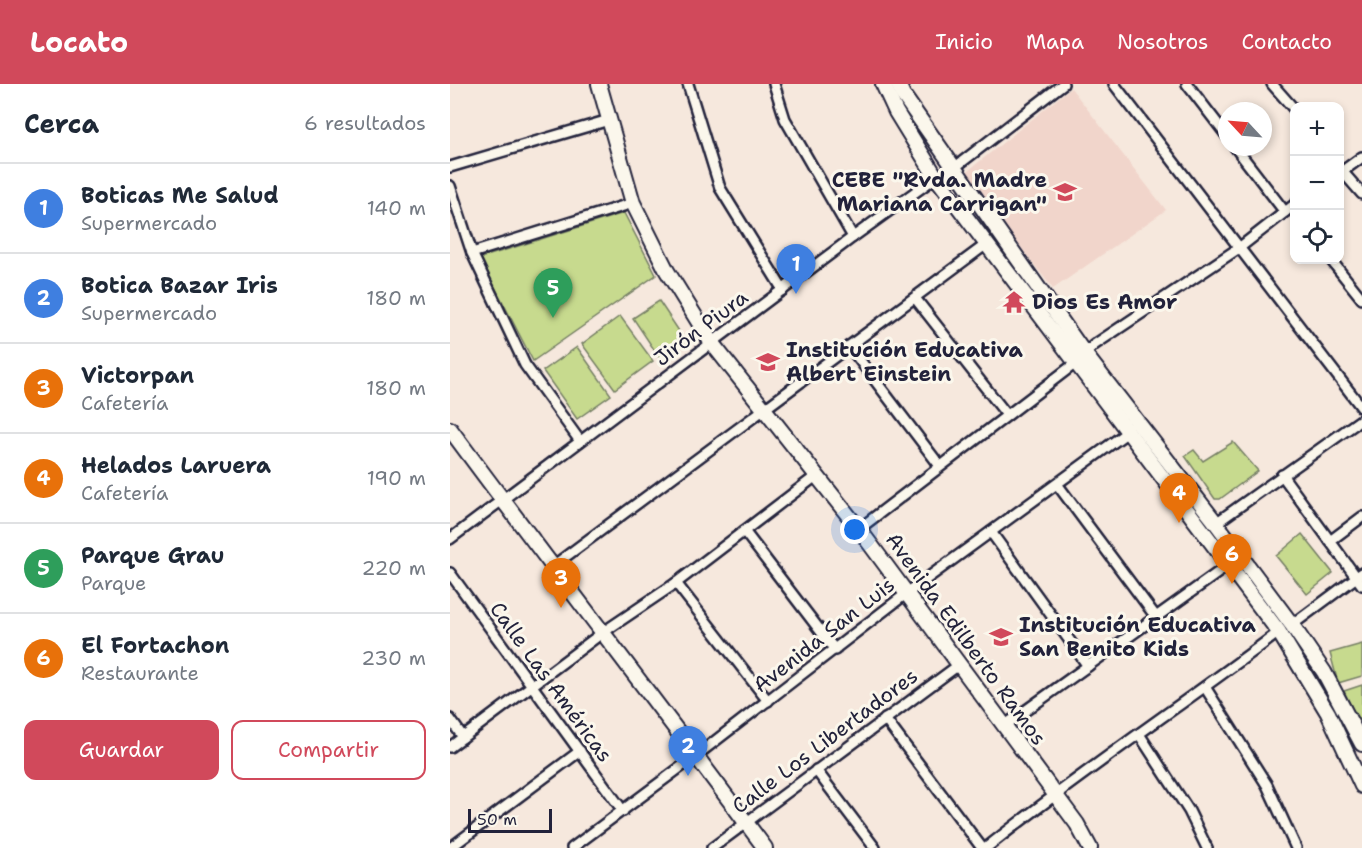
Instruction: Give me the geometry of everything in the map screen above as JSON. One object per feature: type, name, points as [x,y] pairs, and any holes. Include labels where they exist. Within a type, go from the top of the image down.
[{"type":"main road","name":"Avenida Edilberto Ramos","points":[[599,84],[633,203],[667,271],[711,342],[907,593],[1077,824],[1090,848]]},
{"type":"main road","points":[[882,84],[896,112],[936,177],[1216,523],[1292,625],[1324,672],[1362,744]]},
{"type":"main road","points":[[898,84],[1129,431],[1279,632],[1358,766],[1362,786]]},
{"type":"main road","points":[[450,429],[765,848]]},
{"type":"street","points":[[688,84],[720,188],[783,290]]},
{"type":"street","points":[[774,84],[784,119],[853,237]]},
{"type":"street","name":"Jirón Piura","points":[[450,539],[711,342],[936,177],[954,168],[1063,84]]},
{"type":"street","points":[[1114,84],[1362,408]]},
{"type":"street","points":[[1272,84],[1290,104]]},
{"type":"street","points":[[1189,85],[1218,124]]},
{"type":"street","points":[[450,166],[609,120]]},
{"type":"street","points":[[1243,156],[1290,208]]},
{"type":"street","points":[[1344,169],[1362,156]]},
{"type":"street","points":[[1344,171],[1362,194]]},
{"type":"street","points":[[450,186],[472,253],[525,365],[580,441]]},
{"type":"street","points":[[472,253],[633,203]]},
{"type":"street","points":[[859,529],[1094,345],[1239,248],[1290,210]]},
{"type":"street","points":[[553,566],[988,243]]},
{"type":"street","points":[[1334,264],[1362,300]]},
{"type":"street","points":[[915,298],[1007,415]]},
{"type":"street","points":[[849,346],[940,466]]},
{"type":"street","points":[[1216,523],[1362,419]]},
{"type":"street","name":"Avenida San Luis","points":[[572,848],[907,593],[1129,431]]},
{"type":"street","points":[[1282,475],[1360,579],[1292,625]]},
{"type":"street","points":[[450,747],[602,633],[676,583],[816,476]]},
{"type":"street","points":[[1057,484],[1156,617]]},
{"type":"street","points":[[1330,541],[1362,517]]},
{"type":"street","points":[[744,531],[835,650]]},
{"type":"street","points":[[991,532],[1088,666]]},
{"type":"street","points":[[1004,726],[1230,564]]},
{"type":"street","name":"Calle Las Américas","points":[[450,573],[623,811]]},
{"type":"street","points":[[676,583],[768,701]]},
{"type":"street","points":[[885,719],[984,848],[1053,794],[1279,632]]},
{"type":"street","name":"Calle Los Libertadores","points":[[712,848],[960,664]]},
{"type":"street","points":[[1205,687],[1267,785],[1296,848]]},
{"type":"street","points":[[450,719],[463,737]]},
{"type":"street","points":[[1139,734],[1189,811],[1207,848]]},
{"type":"street","points":[[450,848],[580,751]]},
{"type":"street","points":[[816,770],[875,848]]},
{"type":"shaded area","name":"CEBE \"Rvda. Madre Mariana Carrigan\"","points":[[1071,88],[1166,210],[1053,289],[964,174]]},
{"type":"green space","points":[[624,213],[656,275],[533,361],[480,258]]},
{"type":"green space","points":[[659,301],[687,343],[661,360],[633,318]]},
{"type":"green space","points":[[620,316],[653,361],[615,389],[582,344]]},
{"type":"green space","points":[[577,347],[611,395],[577,419],[543,371]]},
{"type":"green space","points":[[1233,442],[1258,471],[1220,499],[1215,499],[1185,456],[1194,450],[1203,461]]},
{"type":"green space","points":[[1302,534],[1333,573],[1307,594],[1276,556]]},
{"type":"green space","points":[[1362,644],[1362,676],[1338,683],[1330,653]]},
{"type":"green space","points":[[1362,685],[1362,729],[1344,691]]},
{"type":"place","name":"CEBE \"Rvda. Madre Mariana Carrigan\"","points":[[1065,192]]},
{"type":"place","name":"Boticas Me Salud","points":[[796,294]]},
{"type":"place","name":"Dios Es Amor","points":[[1014,302]]},
{"type":"place","name":"Parque Grau","points":[[553,318]]},
{"type":"place","name":"Institución Educativa Albert Einstein","points":[[768,362]]},
{"type":"place","name":"Helados Laruera","points":[[1179,523]]},
{"type":"place","name":"El Fortachon","points":[[1232,584]]},
{"type":"place","name":"Victorpan","points":[[561,608]]},
{"type":"place","name":"Institución Educativa San Benito Kids","points":[[1001,637]]},
{"type":"place","name":"Botica Bazar Iris","points":[[688,776]]}]
